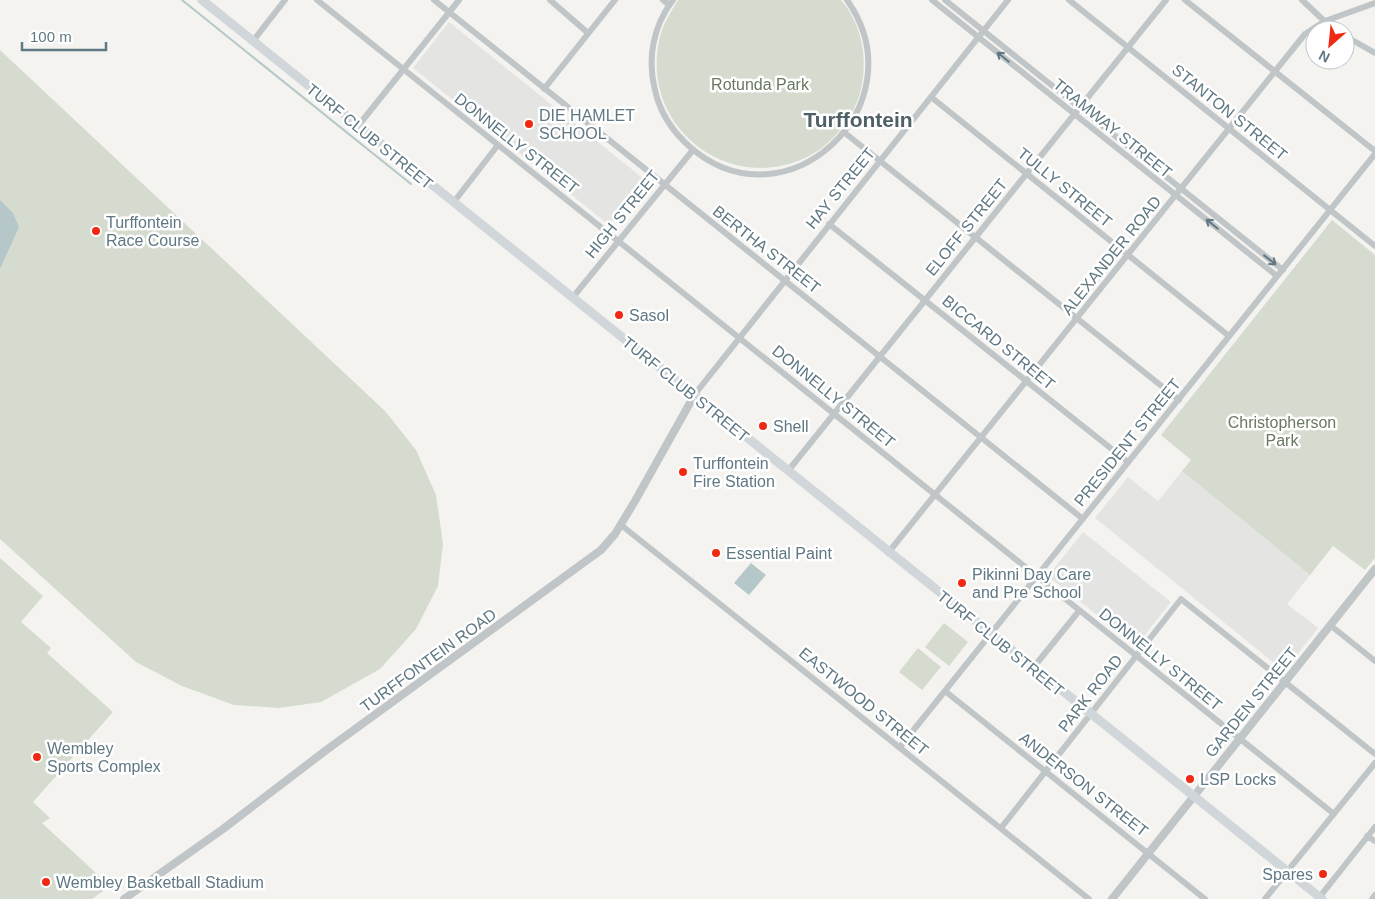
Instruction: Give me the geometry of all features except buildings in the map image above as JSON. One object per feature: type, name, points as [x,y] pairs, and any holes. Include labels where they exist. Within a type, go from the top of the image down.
[{"type":"main road","name":"TURF CLUB STREET","points":[[202,0],[453,203],[694,394],[990,635],[1194,795],[1320,898]]},
{"type":"street","points":[[253,41],[285,0]]},
{"type":"street","name":"DONNELLY STREET","points":[[317,0],[1334,814]]},
{"type":"street","name":"BERTHA STREET","points":[[434,0],[1083,519]]},
{"type":"street","points":[[358,126],[459,0]]},
{"type":"street","points":[[550,0],[588,33]]},
{"type":"street","points":[[544,89],[615,0]]},
{"type":"street","points":[[663,0],[671,2],[654,42],[653,82],[667,120],[694,150],[708,160],[733,170],[769,173],[795,168],[811,161],[833,146],[845,133],[863,101],[869,65],[863,29],[847,0]]},
{"type":"street","name":"TRAMWAY STREET","points":[[932,0],[1277,276]]},
{"type":"street","name":"TRAMWAY STREET","points":[[945,0],[1283,270]]},
{"type":"street","name":"HAY STREET","points":[[694,394],[1008,0]]},
{"type":"street","name":"STANTON STREET","points":[[1069,0],[1375,246]]},
{"type":"street","name":"ELOFF STREET","points":[[788,471],[1166,0]]},
{"type":"street","points":[[1185,0],[1375,152]]},
{"type":"street","points":[[1302,0],[1324,20]]},
{"type":"street","name":"ALEXANDER ROAD","points":[[1328,20],[1375,3]]},
{"type":"street","name":"ALEXANDER ROAD","points":[[888,553],[1305,34]]},
{"type":"street","points":[[1355,42],[1375,53]]},
{"type":"street","points":[[1026,75],[1030,68]]},
{"type":"street","name":"TULLY STREET","points":[[931,97],[1230,336]]},
{"type":"street","points":[[845,133],[1179,400]]},
{"type":"street","points":[[453,203],[498,145]]},
{"type":"street","name":"HIGH STREET","points":[[573,297],[663,184],[694,150]]},
{"type":"street","name":"PRESIDENT STREET","points":[[900,747],[1331,210],[1375,152]]},
{"type":"street","name":"BICCARD STREET","points":[[829,224],[1128,462]]},
{"type":"street","points":[[1227,236],[1232,230]]},
{"type":"street","name":"TURFFONTEIN ROAD","points":[[124,899],[223,829],[325,751],[606,546],[621,525],[694,394]]},
{"type":"street","name":"EASTWOOD STREET","points":[[621,525],[1089,899]]},
{"type":"street","name":"GARDEN STREET","points":[[1112,899],[1375,569]]},
{"type":"street","name":"PARK ROAD","points":[[1001,828],[1181,598],[1285,682]]},
{"type":"street","points":[[1033,668],[1079,611]]},
{"type":"street","points":[[1330,625],[1375,660]]},
{"type":"street","points":[[1285,682],[1375,754]]},
{"type":"street","name":"ANDERSON STREET","points":[[945,691],[1205,899]]},
{"type":"street","points":[[1265,899],[1375,763]]},
{"type":"street","points":[[1320,898],[1375,826]]},
{"type":"street","points":[[1368,836],[1375,842]]},
{"type":"street","points":[[1372,899],[1375,895]]},
{"type":"shaded area","name":"DIE HAMLET SCHOOL","points":[[449,22],[645,180],[609,225],[413,68]]},
{"type":"shaded area","points":[[0,200],[13,213],[19,227],[0,269]]},
{"type":"shaded area","points":[[1182,471],[1310,575],[1287,604],[1318,628],[1284,671],[1095,518],[1128,477],[1158,501]]},
{"type":"shaded area","points":[[1083,532],[1171,602],[1136,646],[1048,576]]},
{"type":"shaded area","points":[[751,563],[766,575],[749,595],[734,583]]},
{"type":"green space","name":"Rotunda Park","points":[[678,0],[841,0],[854,20],[862,42],[864,65],[861,89],[855,107],[846,123],[834,138],[819,150],[789,164],[758,168],[729,163],[702,150],[680,130],[665,104],[657,74],[660,35]]},
{"type":"green space","name":"Turffontein Race Course","points":[[0,50],[385,411],[416,450],[436,495],[443,544],[438,586],[416,629],[380,669],[321,702],[279,708],[234,705],[182,686],[136,662],[0,539]]},
{"type":"green space","name":"Christopherson Park","points":[[1332,220],[1375,255],[1375,558],[1365,570],[1333,546],[1310,575],[1182,471],[1191,460],[1161,435]]},
{"type":"green space","name":"Wembley Sports Complex","points":[[0,558],[43,596],[21,622],[51,648],[47,653],[113,712],[33,802],[50,818],[42,823],[110,886],[92,899],[0,899]]},
{"type":"green space","points":[[944,623],[968,642],[949,666],[925,647]]},
{"type":"green space","points":[[918,648],[941,667],[922,690],[899,672]]},
{"type":"waterway","points":[[182,0],[411,184]]},
{"type":"place","name":"DIE HAMLET SCHOOL","points":[[529,124]]},
{"type":"place","name":"Turffontein Race Course","points":[[96,231]]},
{"type":"place","name":"Sasol","points":[[619,315]]},
{"type":"place","name":"Shell","points":[[763,426]]},
{"type":"place","name":"Turffontein Fire Station","points":[[683,472]]},
{"type":"place","name":"Essential Paint","points":[[716,553]]},
{"type":"place","name":"Pikinni Day Care and Pre School","points":[[962,583]]},
{"type":"place","name":"Wembley Sports Complex","points":[[37,757]]},
{"type":"place","name":"LSP Locks","points":[[1190,779]]},
{"type":"place","name":"Spares","points":[[1323,874]]},
{"type":"place","name":"Wembley Basketball Stadium","points":[[46,882]]},
{"type":"district","name":"Turffontein","points":[[858,120]]}]
